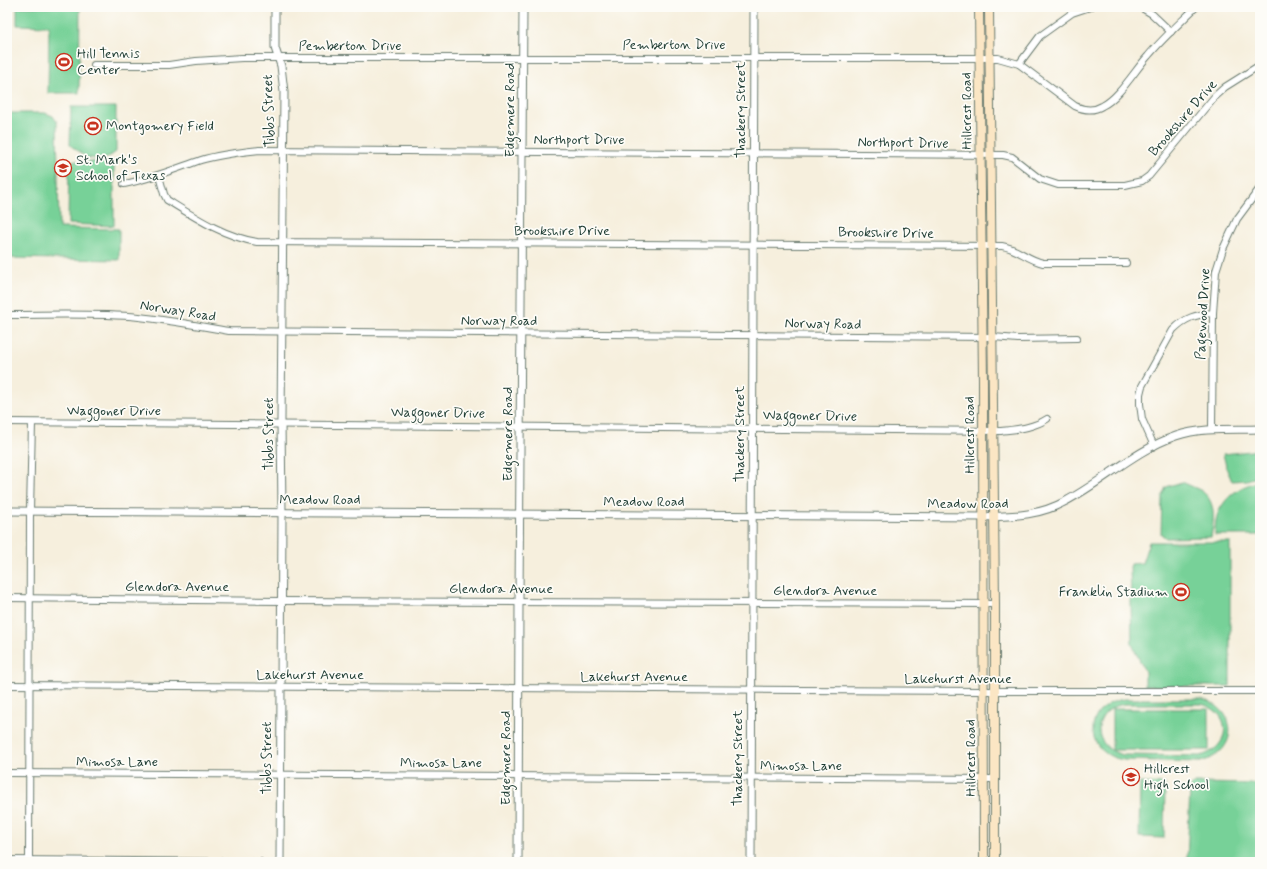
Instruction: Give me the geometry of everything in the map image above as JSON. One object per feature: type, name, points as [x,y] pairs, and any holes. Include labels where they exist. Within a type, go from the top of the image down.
[{"type":"main road","name":"Hillcrest Road","points":[[979,7],[982,337],[994,517],[995,862]]},
{"type":"main road","name":"Hillcrest Road","points":[[984,862],[984,517],[993,337],[989,7]]},
{"type":"street","name":"Tibbs Street","points":[[275,7],[275,48],[284,92],[281,424],[282,601],[280,862]]},
{"type":"street","name":"Edgemere Road","points":[[518,862],[523,7]]},
{"type":"street","name":"Thackery Street","points":[[750,862],[754,335],[754,7]]},
{"type":"street","points":[[1019,64],[1040,36],[1072,13],[1090,7]]},
{"type":"street","points":[[1140,7],[1152,14],[1171,32]]},
{"type":"street","name":"Pemberton Drive","points":[[94,65],[146,66],[219,59],[278,58],[990,58],[1007,60],[1019,64],[1075,106],[1083,109],[1097,108],[1106,104],[1117,94],[1148,55],[1196,7]]},
{"type":"street","name":"Brookshire Drive","points":[[991,156],[1007,156],[1012,158],[1040,179],[1058,185],[1119,186],[1136,183],[1149,176],[1215,96],[1239,77],[1260,66]]},
{"type":"street","name":"Northport Drive","points":[[124,184],[143,181],[203,160],[236,152],[259,150],[991,156]]},
{"type":"street","name":"Brookshire Drive","points":[[159,176],[167,200],[210,226],[243,240],[257,242],[1002,246],[1043,263],[1126,263]]},
{"type":"street","name":"Pagewood Drive","points":[[1212,429],[1213,313],[1216,271],[1223,249],[1237,219],[1260,188]]},
{"type":"street","points":[[1154,446],[1142,418],[1140,404],[1142,386],[1173,330],[1191,317],[1213,313]]},
{"type":"street","name":"Norway Road","points":[[7,315],[106,315],[137,317],[168,320],[229,332],[993,337],[1018,339],[1077,338]]},
{"type":"street","name":"Waggoner Drive","points":[[7,422],[988,431],[1020,429],[1035,425],[1047,419]]},
{"type":"street","points":[[29,861],[30,511],[32,423]]},
{"type":"street","name":"Meadow Road","points":[[7,511],[1019,516],[1034,513],[1066,501],[1154,446],[1183,434],[1212,429],[1260,429]]},
{"type":"street","name":"Glendora Avenue","points":[[7,598],[282,601],[995,604]]},
{"type":"street","name":"Lakehurst Avenue","points":[[7,685],[752,690],[1260,691]]},
{"type":"street","name":"Mimosa Lane","points":[[7,773],[995,779]]},
{"type":"street","points":[[7,860],[260,862]]},
{"type":"green space","name":"Hill Tennis Center","points":[[17,7],[80,7],[79,93],[48,93],[49,26],[17,25]]},
{"type":"green space","name":"Montgomery Field","points":[[71,107],[116,107],[116,152],[105,159],[87,158],[70,145]]},
{"type":"green space","points":[[7,113],[45,113],[53,116],[57,122],[59,228],[119,229],[119,260],[7,258]]},
{"type":"green space","points":[[69,161],[114,162],[114,226],[68,224]]},
{"type":"green space","points":[[1260,450],[1260,476],[1247,480],[1232,481],[1227,470],[1223,454]]},
{"type":"green space","points":[[1182,482],[1200,490],[1209,499],[1213,511],[1211,537],[1166,538],[1161,534],[1162,496],[1166,487]]},
{"type":"green space","points":[[1260,482],[1260,535],[1215,535],[1215,523],[1217,516],[1228,498],[1246,486]]},
{"type":"green space","name":"Franklin Stadium","points":[[1149,542],[1230,542],[1230,686],[1145,686],[1145,672],[1132,644],[1130,564],[1142,563]]},
{"type":"green space","points":[[1125,699],[1201,699],[1214,704],[1223,712],[1228,721],[1230,731],[1228,741],[1222,750],[1213,757],[1200,762],[1124,760],[1110,756],[1101,749],[1095,739],[1093,729],[1095,719],[1101,710],[1111,703]],"holes":[[[1125,704],[1201,704],[1211,708],[1219,714],[1223,722],[1224,730],[1223,738],[1218,746],[1211,752],[1200,756],[1124,755],[1113,751],[1105,745],[1100,737],[1099,729],[1101,720],[1106,713],[1114,707]]]},
{"type":"green space","points":[[1112,709],[1209,709],[1209,750],[1112,750]]},
{"type":"green space","points":[[1140,783],[1165,784],[1164,838],[1139,837]]},
{"type":"green space","points":[[1195,783],[1260,784],[1260,860],[1258,862],[1187,862],[1190,788]]},
{"type":"place","name":"Hill Tennis Center","points":[[64,62]]},
{"type":"place","name":"Montgomery Field","points":[[93,126]]},
{"type":"place","name":"St. Mark's School of Texas","points":[[63,168]]},
{"type":"place","name":"Franklin Stadium","points":[[1181,592]]},
{"type":"place","name":"Hillcrest High School","points":[[1131,777]]}]
